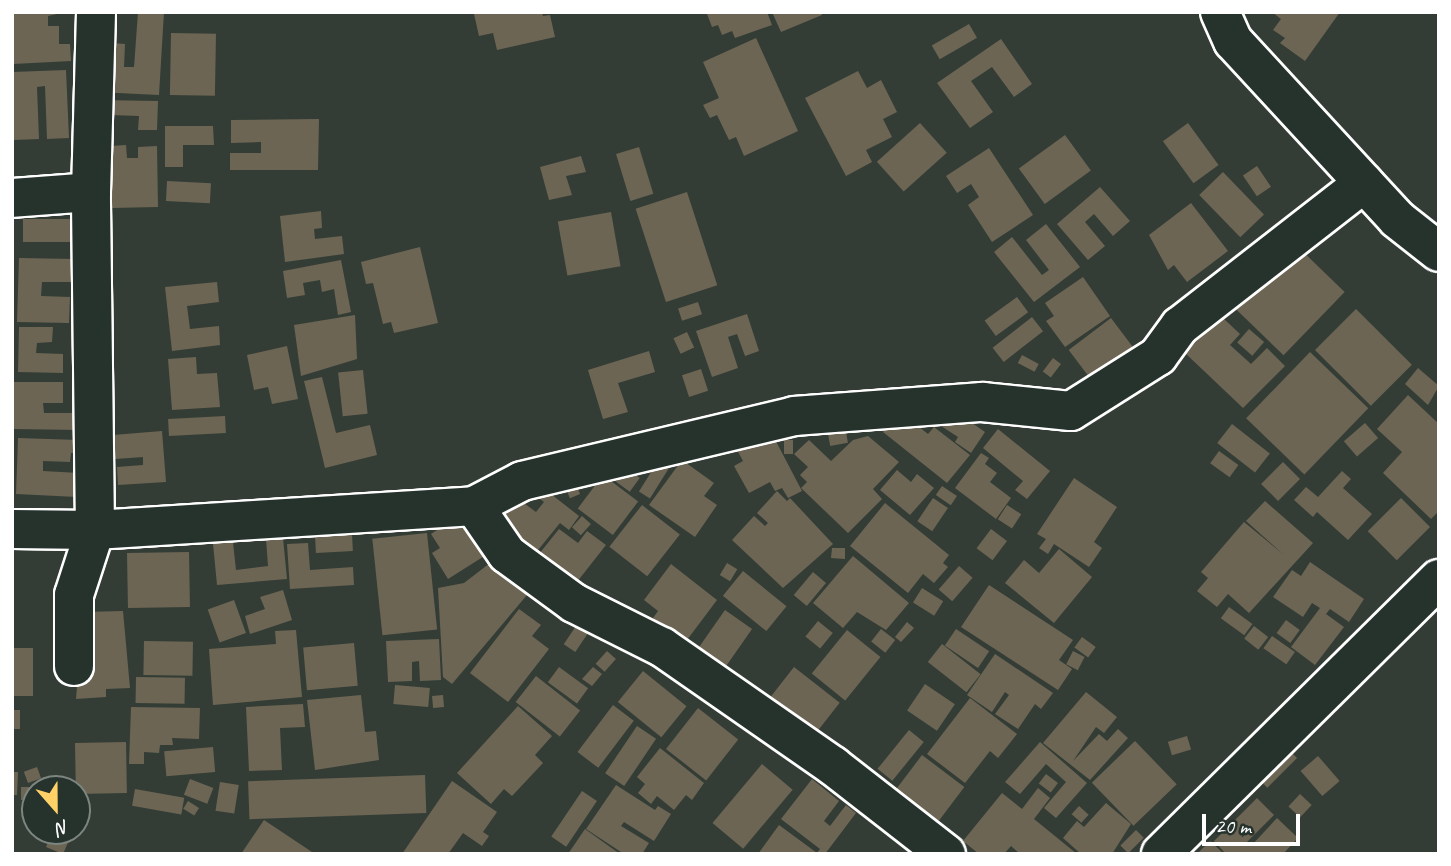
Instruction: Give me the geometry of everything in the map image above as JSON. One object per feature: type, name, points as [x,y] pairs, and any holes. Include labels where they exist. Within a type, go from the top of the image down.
[{"type":"street","points":[[74,666],[74,595],[95,530],[91,192],[96,12]]},
{"type":"street","points":[[1220,12],[1233,41],[1397,219],[1439,252]]},
{"type":"street","points":[[12,529],[95,530],[474,506],[522,481],[794,416],[982,402],[1071,411],[1158,356],[1180,326],[1364,183]]},
{"type":"street","points":[[12,198],[91,192]]},
{"type":"street","points":[[474,506],[507,554],[574,603],[662,647],[833,766],[946,854]]},
{"type":"street","points":[[1161,854],[1439,579]]},
{"type":"building","points":[[12,12],[66,12],[48,16],[48,26],[59,26],[59,44],[70,44],[71,61],[13,64]]},
{"type":"building","points":[[138,12],[164,12],[159,95],[97,92],[100,42],[125,44],[124,67],[134,67]]},
{"type":"building","points":[[542,12],[543,16],[550,15],[555,37],[497,50],[493,33],[479,36],[474,14]]},
{"type":"building","points":[[767,12],[772,25],[735,38],[732,31],[722,35],[718,25],[712,27],[707,14]]},
{"type":"building","points":[[772,12],[821,12],[822,15],[781,32]]},
{"type":"building","points":[[1272,12],[1340,12],[1305,61],[1280,43],[1285,38],[1273,30],[1281,19]]},
{"type":"building","points":[[969,24],[977,38],[940,59],[932,46]]},
{"type":"building","points":[[171,33],[216,34],[215,96],[170,95]]},
{"type":"building","points":[[756,38],[798,131],[744,156],[736,137],[729,140],[717,115],[710,118],[703,105],[719,98],[703,62]]},
{"type":"building","points":[[1001,39],[1032,84],[1014,97],[992,67],[971,81],[993,112],[970,128],[937,83]]},
{"type":"building","points":[[66,70],[69,138],[47,139],[45,86],[37,87],[39,139],[13,140],[12,72]]},
{"type":"building","points":[[858,71],[867,88],[881,80],[897,112],[883,119],[892,137],[866,150],[872,162],[846,176],[805,98]]},
{"type":"building","points":[[97,100],[158,101],[157,130],[138,130],[139,116],[110,115]]},
{"type":"building","points":[[319,119],[318,170],[230,170],[230,153],[261,153],[261,142],[231,143],[231,120]]},
{"type":"building","points":[[920,123],[947,153],[904,192],[877,162]]},
{"type":"building","points":[[1188,123],[1219,165],[1193,183],[1163,141]]},
{"type":"building","points":[[165,126],[213,126],[214,145],[183,145],[183,167],[165,167]]},
{"type":"building","points":[[1065,135],[1091,171],[1045,204],[1019,169]]},
{"type":"building","points":[[126,145],[127,158],[138,158],[138,147],[157,146],[158,207],[112,208],[111,146]]},
{"type":"building","points":[[639,147],[653,194],[630,201],[616,154]]},
{"type":"building","points":[[989,148],[1033,215],[992,242],[968,205],[979,197],[971,184],[957,193],[946,176]]},
{"type":"building","points":[[581,156],[586,172],[566,176],[572,195],[549,200],[540,167]]},
{"type":"building","points":[[1257,166],[1271,187],[1257,196],[1243,176]]},
{"type":"building","points":[[1223,172],[1264,214],[1240,237],[1199,195]]},
{"type":"building","points":[[167,181],[211,183],[210,203],[166,201]]},
{"type":"building","points":[[1100,187],[1130,221],[1113,236],[1094,214],[1085,222],[1105,246],[1088,260],[1057,224]]},
{"type":"building","points":[[687,192],[717,285],[666,302],[636,209]]},
{"type":"building","points":[[1191,203],[1228,251],[1187,282],[1174,265],[1168,270],[1149,235]]},
{"type":"building","points":[[321,211],[322,228],[314,229],[315,239],[342,236],[344,254],[285,262],[280,216]]},
{"type":"building","points":[[611,212],[621,266],[567,276],[558,221]]},
{"type":"building","points":[[23,219],[71,219],[71,242],[23,242]]},
{"type":"building","points":[[1046,224],[1080,267],[1034,302],[994,252],[1012,237],[1042,275],[1049,270],[1026,240]]},
{"type":"building","points":[[1295,244],[1345,292],[1284,355],[1234,307]]},
{"type":"building","points":[[420,247],[438,323],[394,333],[391,322],[383,324],[373,283],[366,284],[361,262]]},
{"type":"building","points":[[19,258],[74,259],[73,282],[42,282],[41,296],[70,297],[69,323],[17,322]]},
{"type":"building","points":[[341,260],[351,312],[338,315],[334,289],[322,292],[320,280],[303,283],[305,295],[287,298],[283,271]]},
{"type":"building","points":[[1083,277],[1110,316],[1065,347],[1046,321],[1054,316],[1045,303]]},
{"type":"building","points":[[217,282],[219,302],[187,306],[190,329],[219,326],[220,345],[172,351],[165,287]]},
{"type":"building","points":[[1017,297],[1028,312],[996,336],[985,321]]},
{"type":"building","points":[[698,302],[702,314],[682,321],[678,308]]},
{"type":"building","points":[[1356,309],[1412,365],[1371,406],[1315,350]]},
{"type":"building","points":[[747,314],[759,351],[745,356],[737,334],[728,337],[738,368],[712,377],[696,331]]},
{"type":"building","points":[[355,315],[357,359],[301,376],[294,325]]},
{"type":"building","points":[[1032,317],[1043,331],[1004,362],[993,348]]},
{"type":"building","points":[[1111,318],[1135,350],[1093,382],[1069,350]]},
{"type":"building","points":[[1223,318],[1240,334],[1230,345],[1251,364],[1267,348],[1285,366],[1243,408],[1184,352]]},
{"type":"building","points":[[19,327],[53,327],[52,342],[37,343],[36,353],[63,354],[63,373],[18,372]]},
{"type":"building","points":[[1249,329],[1264,342],[1252,356],[1237,343]]},
{"type":"building","points":[[687,332],[694,347],[681,354],[673,338]]},
{"type":"building","points":[[287,346],[298,399],[272,404],[268,387],[254,390],[247,355]]},
{"type":"building","points":[[649,351],[655,372],[618,383],[628,412],[603,419],[588,370]]},
{"type":"building","points":[[1310,352],[1368,408],[1304,474],[1246,418]]},
{"type":"building","points":[[1022,355],[1039,364],[1035,372],[1018,363]]},
{"type":"building","points":[[196,357],[197,374],[217,373],[220,407],[172,410],[168,359]]},
{"type":"building","points":[[1053,358],[1061,364],[1051,378],[1043,372]]},
{"type":"building","points":[[1418,368],[1439,386],[1428,405],[1405,384]]},
{"type":"building","points":[[701,369],[708,391],[689,397],[682,375]]},
{"type":"building","points":[[363,370],[368,414],[343,416],[338,373]]},
{"type":"building","points":[[322,377],[336,433],[370,425],[377,455],[325,468],[304,381]]},
{"type":"building","points":[[14,382],[63,382],[63,403],[43,403],[44,413],[78,413],[78,430],[14,429]]},
{"type":"building","points":[[1408,395],[1439,424],[1439,511],[1431,519],[1383,473],[1402,452],[1377,429]]},
{"type":"building","points":[[949,407],[985,432],[971,453],[955,442],[958,437],[938,424]]},
{"type":"building","points":[[899,411],[928,434],[934,427],[970,455],[947,483],[883,432]]},
{"type":"building","points":[[225,416],[226,433],[169,436],[168,419]]},
{"type":"building","points":[[1365,423],[1378,438],[1357,456],[1344,441]]},
{"type":"building","points":[[1232,424],[1270,454],[1255,472],[1217,443]]},
{"type":"building","points":[[769,428],[802,491],[788,498],[782,488],[775,491],[770,482],[749,493],[734,466],[743,461],[735,446]]},
{"type":"building","points":[[998,429],[1050,471],[1027,499],[1015,490],[1023,481],[983,448]]},
{"type":"building","points":[[162,431],[166,482],[118,485],[117,467],[143,465],[143,457],[115,459],[113,435]]},
{"type":"building","points":[[846,432],[848,443],[830,446],[828,435]]},
{"type":"building","points":[[868,436],[899,462],[873,489],[882,499],[848,533],[801,488],[807,482],[800,475],[808,467],[794,454],[809,440],[831,461],[853,440]]},
{"type":"building","points":[[18,438],[78,440],[77,453],[71,453],[70,462],[43,461],[43,471],[79,473],[77,497],[16,494]]},
{"type":"building","points":[[784,440],[793,440],[793,454],[784,454]]},
{"type":"building","points":[[1219,451],[1238,465],[1230,477],[1210,463]]},
{"type":"building","points":[[981,453],[989,458],[985,464],[997,473],[990,482],[1011,498],[996,519],[955,488]]},
{"type":"building","points":[[682,460],[714,483],[704,496],[717,505],[695,537],[649,505]]},
{"type":"building","points":[[658,461],[669,468],[650,498],[639,492]]},
{"type":"building","points":[[1283,462],[1300,479],[1278,501],[1261,484]]},
{"type":"building","points":[[626,468],[640,478],[630,492],[616,482]]},
{"type":"building","points":[[897,470],[911,482],[917,474],[934,488],[910,515],[880,490]]},
{"type":"building","points":[[1342,471],[1351,479],[1343,488],[1372,514],[1348,540],[1317,512],[1313,517],[1294,500],[1306,487],[1318,497]]},
{"type":"building","points":[[603,475],[638,501],[613,535],[578,509]]},
{"type":"building","points":[[1074,478],[1117,507],[1094,542],[1102,548],[1089,567],[1054,544],[1048,554],[1039,548],[1046,539],[1037,534]]},
{"type":"building","points":[[575,482],[580,494],[570,498],[565,486]]},
{"type":"building","points":[[942,486],[957,496],[951,505],[936,495]]},
{"type":"building","points":[[542,487],[579,516],[569,530],[560,523],[534,555],[495,525],[517,498],[536,512],[544,502],[536,496]]},
{"type":"building","points":[[777,491],[787,501],[790,498],[833,544],[783,588],[732,540],[754,516],[765,526],[768,523],[757,513]]},
{"type":"building","points":[[933,498],[948,508],[932,531],[917,521]]},
{"type":"building","points":[[1401,498],[1430,527],[1397,560],[1368,531]]},
{"type":"building","points":[[1265,501],[1313,543],[1249,613],[1228,594],[1217,607],[1197,591],[1208,578],[1201,572],[1244,522],[1284,555],[1246,521]]},
{"type":"building","points":[[885,503],[949,555],[943,563],[948,567],[934,583],[923,574],[908,593],[850,546]]},
{"type":"building","points":[[642,505],[680,535],[647,576],[609,547]]},
{"type":"building","points":[[1007,505],[1021,514],[1012,529],[998,519]]},
{"type":"building","points":[[460,515],[486,555],[448,579],[432,553],[440,548],[431,534]]},
{"type":"building","points":[[582,516],[591,524],[581,535],[572,527]]},
{"type":"building","points":[[559,529],[578,543],[587,531],[606,545],[573,587],[535,559]]},
{"type":"building","points":[[991,529],[1007,541],[993,560],[977,548]]},
{"type":"building","points":[[427,533],[437,629],[382,635],[372,539]]},
{"type":"building","points":[[352,534],[353,551],[316,553],[315,536]]},
{"type":"building","points":[[283,538],[287,579],[217,585],[213,544],[233,542],[236,570],[268,566],[266,539]]},
{"type":"building","points":[[308,543],[310,570],[353,567],[354,585],[290,589],[287,544]]},
{"type":"building","points":[[832,548],[845,548],[845,559],[831,558]]},
{"type":"building","points":[[1059,549],[1092,577],[1054,623],[1005,583],[1024,560],[1039,573]]},
{"type":"building","points":[[189,552],[190,607],[128,608],[127,553]]},
{"type":"building","points":[[853,556],[909,603],[886,630],[857,612],[843,628],[813,603]]},
{"type":"building","points":[[1310,562],[1364,599],[1349,622],[1330,609],[1326,614],[1344,627],[1315,665],[1291,647],[1320,608],[1312,603],[1303,617],[1273,597],[1292,570],[1301,576]]},
{"type":"building","points":[[490,563],[527,595],[452,684],[443,677],[438,588],[464,583]]},
{"type":"building","points":[[727,563],[737,569],[730,581],[720,575]]},
{"type":"building","points":[[671,564],[717,600],[684,644],[653,618],[658,611],[644,600]]},
{"type":"building","points":[[959,566],[973,578],[952,601],[939,589]]},
{"type":"building","points":[[743,571],[787,606],[766,631],[723,596]]},
{"type":"building","points":[[813,572],[826,583],[807,606],[794,595]]},
{"type":"building","points":[[989,585],[1073,640],[1059,660],[1072,669],[1058,690],[961,627]]},
{"type":"building","points":[[922,588],[943,601],[934,616],[913,602]]},
{"type":"building","points":[[283,590],[292,620],[250,634],[245,616],[265,609],[260,597]]},
{"type":"building","points":[[234,600],[246,633],[220,642],[208,610]]},
{"type":"building","points":[[1229,607],[1252,624],[1244,635],[1221,618]]},
{"type":"building","points":[[519,609],[541,625],[532,636],[549,649],[508,702],[470,673]]},
{"type":"building","points":[[725,610],[752,629],[723,670],[696,651]]},
{"type":"building","points":[[123,611],[130,688],[106,689],[106,697],[76,699],[83,612]]},
{"type":"building","points":[[1286,620],[1300,630],[1290,643],[1277,633]]},
{"type":"building","points":[[818,621],[833,633],[820,649],[805,637]]},
{"type":"building","points":[[907,622],[914,628],[901,642],[895,637]]},
{"type":"building","points":[[576,626],[588,634],[575,652],[564,644]]},
{"type":"building","points":[[1254,626],[1268,637],[1258,650],[1244,639]]},
{"type":"building","points":[[881,629],[895,640],[885,653],[871,642]]},
{"type":"building","points":[[956,629],[989,651],[978,668],[945,646]]},
{"type":"building","points":[[296,630],[302,697],[213,705],[209,649],[276,644],[275,631]]},
{"type":"building","points":[[847,630],[880,657],[845,701],[812,674]]},
{"type":"building","points":[[1272,636],[1295,652],[1286,664],[1263,648]]},
{"type":"building","points":[[1082,637],[1096,647],[1088,658],[1074,648]]},
{"type":"building","points":[[439,639],[441,680],[420,681],[419,661],[412,662],[412,681],[388,682],[386,641]]},
{"type":"building","points":[[144,641],[193,642],[192,676],[143,675]]},
{"type":"building","points":[[354,643],[358,686],[307,690],[303,647]]},
{"type":"building","points":[[942,644],[981,674],[966,692],[928,662]]},
{"type":"building","points":[[12,648],[33,648],[33,696],[12,696]]},
{"type":"building","points":[[607,651],[616,659],[605,672],[596,664]]},
{"type":"building","points":[[1073,651],[1085,657],[1078,670],[1066,664]]},
{"type":"building","points":[[995,654],[1053,693],[1041,709],[1035,704],[1018,729],[995,714],[1009,695],[1005,692],[992,712],[967,695]]},
{"type":"building","points":[[559,667],[588,688],[577,704],[548,682]]},
{"type":"building","points":[[593,667],[602,674],[592,686],[582,679]]},
{"type":"building","points":[[794,667],[840,703],[814,736],[768,700]]},
{"type":"building","points":[[643,671],[687,706],[661,737],[618,702]]},
{"type":"building","points":[[536,676],[580,710],[560,736],[516,702]]},
{"type":"building","points":[[136,677],[185,678],[185,704],[136,703]]},
{"type":"building","points":[[925,684],[955,704],[937,731],[907,711]]},
{"type":"building","points":[[395,685],[430,688],[428,707],[393,704]]},
{"type":"building","points":[[1086,692],[1117,717],[1104,733],[1096,727],[1073,761],[1099,734],[1107,741],[1118,729],[1128,738],[1090,780],[1043,743]]},
{"type":"building","points":[[361,695],[365,732],[376,731],[379,760],[315,770],[307,700]]},
{"type":"building","points":[[443,695],[444,707],[433,708],[432,696]]},
{"type":"building","points":[[970,698],[1017,734],[998,758],[990,751],[965,783],[927,754]]},
{"type":"building","points":[[303,704],[305,727],[280,728],[282,770],[249,771],[246,707]]},
{"type":"building","points":[[613,705],[634,721],[598,768],[577,752]]},
{"type":"building","points":[[518,706],[552,736],[535,755],[543,763],[512,796],[504,789],[491,804],[457,773]]},
{"type":"building","points":[[131,707],[200,708],[199,739],[172,738],[173,745],[160,745],[159,753],[144,752],[144,764],[129,764]]},
{"type":"building","points":[[698,708],[738,739],[706,780],[666,749]]},
{"type":"building","points":[[12,710],[20,710],[20,729],[12,729]]},
{"type":"building","points":[[637,726],[656,739],[624,786],[605,773]]},
{"type":"building","points":[[909,730],[924,742],[892,781],[878,769]]},
{"type":"building","points":[[1187,736],[1191,749],[1172,755],[1168,742]]},
{"type":"building","points":[[1135,741],[1177,784],[1134,826],[1092,783]]},
{"type":"building","points":[[126,742],[127,793],[91,794],[91,775],[76,775],[75,743]]},
{"type":"building","points":[[1040,742],[1087,783],[1056,818],[1044,808],[1066,782],[1046,764],[1020,794],[1005,782]]},
{"type":"building","points":[[1285,746],[1297,758],[1267,788],[1255,776]]},
{"type":"building","points":[[213,747],[215,772],[166,776],[164,751]]},
{"type":"building","points":[[660,748],[704,783],[692,800],[686,795],[674,810],[657,796],[651,804],[638,793],[645,784],[637,777]]},
{"type":"building","points":[[922,755],[964,787],[935,825],[893,793]]},
{"type":"building","points":[[1318,756],[1340,781],[1322,796],[1301,771]]},
{"type":"building","points":[[762,764],[793,790],[743,849],[713,823]]},
{"type":"building","points":[[37,767],[40,775],[25,775],[24,772]]},
{"type":"building","points":[[12,772],[18,772],[17,795],[12,795]]},
{"type":"building","points":[[1046,774],[1058,783],[1051,793],[1039,784]]},
{"type":"building","points":[[425,775],[426,813],[249,819],[248,781]]},
{"type":"building","points":[[190,779],[213,788],[207,804],[184,795]]},
{"type":"building","points":[[812,779],[839,801],[824,821],[830,826],[846,805],[856,813],[825,854],[758,854],[779,825],[817,853],[820,849],[781,819]]},
{"type":"building","points":[[452,781],[497,812],[483,832],[489,836],[482,846],[463,833],[448,854],[402,854]]},
{"type":"building","points":[[220,782],[239,785],[234,814],[215,811]]},
{"type":"building","points":[[616,785],[655,810],[658,806],[671,814],[654,841],[624,822],[621,826],[649,843],[642,854],[624,854],[586,829]]},
{"type":"building","points":[[1038,788],[1050,798],[1034,819],[1077,854],[1020,854],[1011,846],[1004,854],[979,854],[963,841],[1002,793],[1022,809]]},
{"type":"building","points":[[135,789],[184,798],[181,814],[132,806]]},
{"type":"building","points":[[582,791],[597,801],[566,847],[551,837]]},
{"type":"building","points":[[1300,794],[1312,805],[1300,817],[1288,806]]},
{"type":"building","points":[[1257,798],[1274,815],[1247,842],[1251,846],[1277,818],[1298,838],[1283,854],[1226,854],[1214,841]]},
{"type":"building","points":[[188,801],[199,808],[194,816],[183,809]]},
{"type":"building","points":[[1106,803],[1131,824],[1112,854],[1081,854],[1063,838],[1077,821],[1084,827]]},
{"type":"building","points":[[1079,806],[1089,815],[1081,823],[1072,814]]},
{"type":"building","points":[[264,820],[315,854],[241,854]]},
{"type":"building","points":[[585,829],[620,854],[568,854]]},
{"type":"building","points":[[1136,830],[1144,838],[1128,853],[1120,846]]},
{"type":"building","points":[[1210,841],[1224,854],[1197,854]]},
{"type":"building","points":[[47,845],[67,845],[63,854],[46,847]]}]
